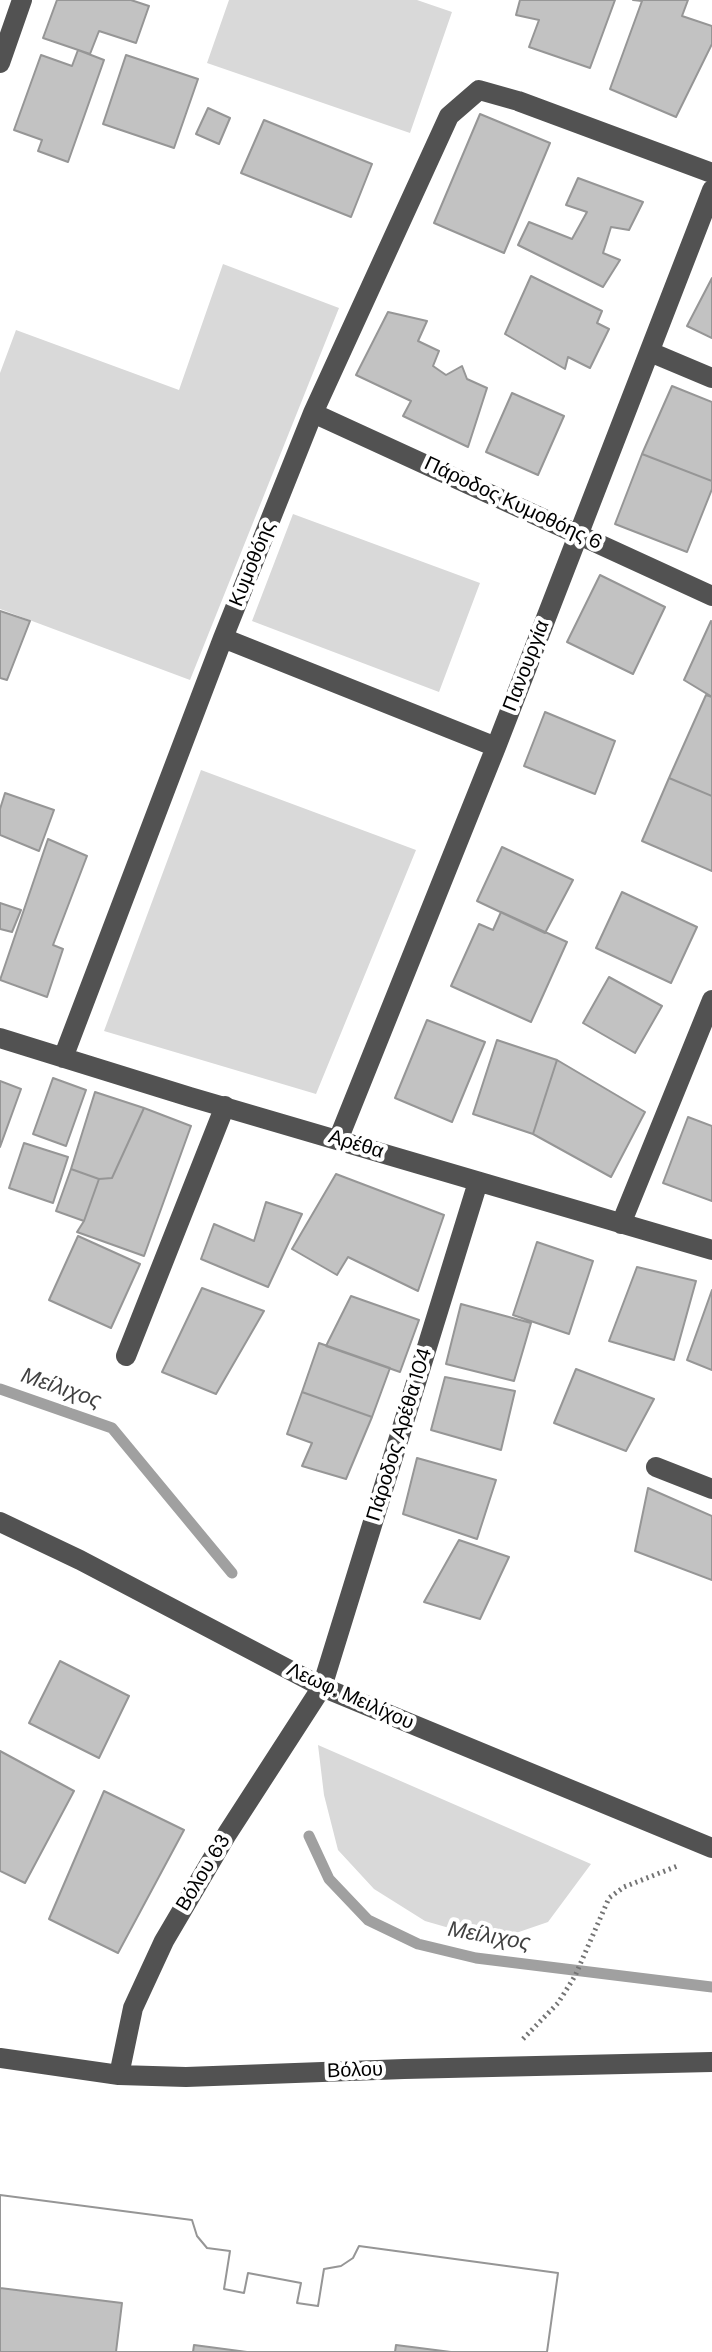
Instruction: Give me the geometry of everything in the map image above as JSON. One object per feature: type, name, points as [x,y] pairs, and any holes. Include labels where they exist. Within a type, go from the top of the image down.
[{"type":"street","points":[[0,63],[22,0]]},
{"type":"street","name":"Κυμοθόης","points":[[63,1058],[223,638],[313,413],[449,116],[479,90],[518,101],[712,173]]},
{"type":"street","name":"Πανουργία","points":[[338,1140],[496,747],[712,190]]},
{"type":"street","points":[[650,352],[712,378]]},
{"type":"street","name":"Πάροδος Κυμοθόης 6","points":[[313,413],[712,596]]},
{"type":"street","points":[[223,638],[496,747]]},
{"type":"street","points":[[621,1224],[712,1000]]},
{"type":"street","name":"Αρέθα","points":[[0,1038],[712,1250]]},
{"type":"street","points":[[126,1356],[225,1106]]},
{"type":"street","name":"Πάροδος Αρέθα 104","points":[[322,1687],[478,1182]]},
{"type":"street","points":[[656,1467],[712,1489]]},
{"type":"street","name":"Λεωφ. Μειλίχου","points":[[0,1522],[80,1560],[322,1687],[712,1848]]},
{"type":"street","name":"Βόλου 63","points":[[119,2075],[133,2008],[164,1941],[227,1834],[322,1687]]},
{"type":"street","name":"Βόλου","points":[[0,2058],[119,2075],[220,2077],[712,2062]]},
{"type":"path","points":[[546,2017],[575,1976],[609,1898],[624,1887],[691,1862]]},
{"type":"shaded area","points":[[229,0],[417,0],[452,12],[410,133],[207,63]]},
{"type":"shaded area","points":[[223,264],[339,308],[190,680],[0,609],[0,373],[16,330],[179,390]]},
{"type":"shaded area","points":[[293,514],[480,583],[439,692],[252,621]]},
{"type":"shaded area","points":[[201,770],[416,850],[316,1094],[104,1031]]},
{"type":"shaded area","points":[[318,1745],[591,1864],[548,1922],[513,1934],[477,1936],[425,1921],[374,1889],[338,1850],[324,1795]]},
{"type":"building","points":[[57,0],[131,0],[149,6],[136,43],[99,31],[90,54],[43,38]]},
{"type":"building","points":[[520,0],[615,0],[590,68],[529,47],[539,20],[516,15]]},
{"type":"building","points":[[633,0],[688,0],[682,16],[712,26],[712,44],[676,117],[610,89],[642,1]]},
{"type":"building","points":[[78,50],[104,60],[68,162],[38,151],[42,140],[14,130],[41,55],[72,66]]},
{"type":"building","points":[[126,55],[198,79],[174,148],[103,124]]},
{"type":"building","points":[[208,108],[230,118],[219,144],[196,134]]},
{"type":"building","points":[[480,114],[550,143],[504,253],[434,223]]},
{"type":"building","points":[[264,120],[372,164],[351,217],[241,173]]},
{"type":"building","points":[[578,178],[643,202],[629,230],[611,227],[603,253],[620,260],[603,287],[518,245],[529,222],[572,239],[587,212],[566,205]]},
{"type":"building","points":[[531,276],[602,311],[597,323],[609,329],[590,368],[568,357],[565,369],[505,334]]},
{"type":"building","points":[[712,278],[712,338],[687,326]]},
{"type":"building","points":[[388,312],[427,321],[418,341],[439,351],[433,366],[446,375],[462,366],[467,379],[487,388],[468,447],[403,416],[411,401],[356,375]]},
{"type":"building","points":[[672,386],[712,402],[712,481],[642,454]]},
{"type":"building","points":[[512,393],[564,416],[538,475],[486,452]]},
{"type":"building","points":[[642,454],[712,481],[712,489],[687,552],[615,524]]},
{"type":"building","points":[[600,575],[665,607],[633,674],[567,642]]},
{"type":"building","points":[[0,611],[30,621],[7,680],[0,678]]},
{"type":"building","points":[[712,622],[712,697],[684,680]]},
{"type":"building","points":[[706,695],[712,697],[712,796],[669,778]]},
{"type":"building","points":[[545,712],[615,741],[595,794],[524,766]]},
{"type":"building","points":[[669,778],[712,796],[712,871],[642,841]]},
{"type":"building","points":[[5,793],[54,810],[39,851],[0,835],[0,809]]},
{"type":"building","points":[[48,839],[87,856],[53,945],[63,949],[47,997],[0,980]]},
{"type":"building","points":[[502,847],[573,880],[545,933],[477,901]]},
{"type":"building","points":[[622,892],[697,927],[671,983],[596,948]]},
{"type":"building","points":[[0,903],[21,910],[12,932],[0,929]]},
{"type":"building","points":[[501,912],[567,942],[531,1022],[451,986],[479,924],[493,930]]},
{"type":"building","points":[[609,977],[662,1006],[635,1053],[583,1023]]},
{"type":"building","points":[[427,1020],[485,1042],[452,1122],[395,1098]]},
{"type":"building","points":[[497,1040],[557,1060],[533,1134],[473,1114]]},
{"type":"building","points":[[557,1060],[645,1112],[611,1177],[533,1134]]},
{"type":"building","points":[[53,1078],[86,1090],[66,1146],[33,1134]]},
{"type":"building","points":[[0,1081],[21,1089],[0,1147]]},
{"type":"building","points":[[95,1092],[144,1108],[112,1178],[99,1179],[71,1169]]},
{"type":"building","points":[[144,1108],[191,1126],[144,1256],[77,1232],[99,1179],[112,1178]]},
{"type":"building","points":[[688,1117],[712,1126],[712,1201],[663,1183]]},
{"type":"building","points":[[24,1143],[68,1157],[53,1203],[9,1188]]},
{"type":"building","points":[[71,1169],[99,1179],[84,1221],[56,1211]]},
{"type":"building","points":[[336,1174],[444,1215],[418,1291],[348,1257],[337,1275],[292,1249]]},
{"type":"building","points":[[266,1202],[302,1214],[268,1287],[201,1259],[214,1224],[254,1241]]},
{"type":"building","points":[[78,1236],[140,1264],[111,1328],[49,1300]]},
{"type":"building","points":[[537,1242],[593,1261],[569,1334],[513,1315]]},
{"type":"building","points":[[637,1267],[696,1281],[674,1360],[609,1341]]},
{"type":"building","points":[[202,1288],[264,1311],[216,1394],[162,1372]]},
{"type":"building","points":[[712,1290],[712,1370],[687,1360]]},
{"type":"building","points":[[351,1296],[419,1320],[400,1372],[326,1346]]},
{"type":"building","points":[[461,1304],[531,1323],[514,1381],[446,1364]]},
{"type":"building","points":[[319,1343],[390,1368],[372,1417],[302,1392]]},
{"type":"building","points":[[576,1369],[654,1399],[626,1451],[554,1423]]},
{"type":"building","points":[[445,1377],[515,1391],[501,1450],[431,1430]]},
{"type":"building","points":[[302,1392],[372,1417],[346,1479],[302,1466],[312,1443],[287,1434]]},
{"type":"building","points":[[417,1458],[496,1480],[477,1539],[403,1514]]},
{"type":"building","points":[[648,1488],[712,1516],[712,1580],[635,1551]]},
{"type":"building","points":[[459,1540],[509,1557],[480,1619],[424,1602]]},
{"type":"building","points":[[60,1661],[129,1696],[99,1758],[29,1723]]},
{"type":"building","points":[[0,1751],[74,1791],[25,1883],[0,1871]]},
{"type":"building","points":[[104,1791],[184,1830],[118,1953],[49,1919]]},
{"type":"building","points":[[0,2195],[192,2220],[197,2236],[207,2248],[230,2251],[224,2289],[244,2293],[248,2273],[301,2283],[297,2303],[318,2306],[324,2269],[341,2266],[353,2258],[359,2246],[558,2273],[547,2352],[451,2352],[396,2345],[395,2352],[247,2352],[194,2345],[193,2352],[116,2352],[122,2303],[0,2288]]},
{"type":"building","points":[[0,2195],[192,2220],[197,2236],[207,2248],[230,2251],[224,2289],[244,2293],[248,2273],[301,2283],[297,2303],[318,2306],[324,2269],[341,2266],[353,2258],[359,2246],[558,2273],[547,2352],[0,2352]]},
{"type":"waterway","name":"Μείλιχος","points":[[0,1389],[112,1428],[232,1573]]},
{"type":"waterway","name":"Μείλιχος","points":[[309,1836],[329,1879],[368,1920],[418,1944],[476,1958],[712,1987]]}]
